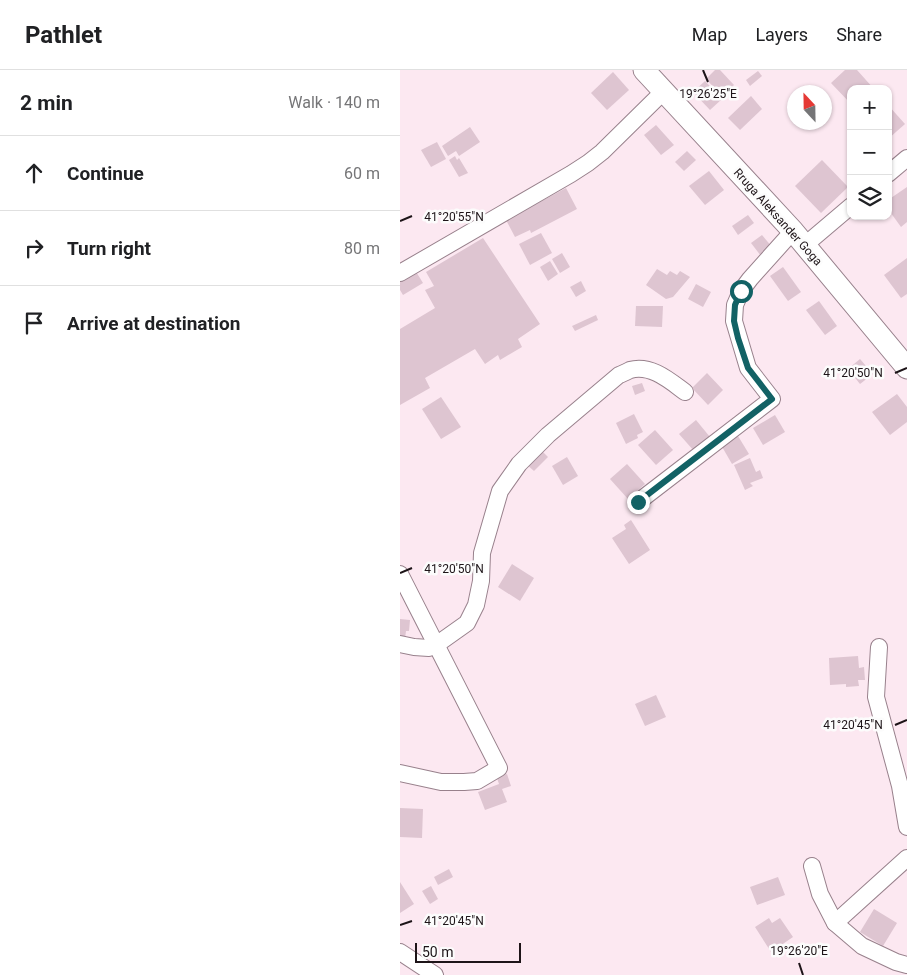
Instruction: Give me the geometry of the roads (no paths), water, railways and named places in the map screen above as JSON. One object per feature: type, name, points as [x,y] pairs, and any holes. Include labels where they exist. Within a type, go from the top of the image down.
[{"type":"main road","name":"Rruga Aleksander Goga","points":[[644,70],[799,238],[907,368]]},
{"type":"street","points":[[400,273],[588,163],[602,152],[664,92]]},
{"type":"street","points":[[892,171],[907,158]]},
{"type":"street","points":[[638,502],[772,399],[748,368],[734,321],[735,305],[741,291],[750,279],[799,238],[847,208]]},
{"type":"street","points":[[400,644],[429,648],[467,623],[476,605],[481,581],[482,552],[500,491],[519,464],[548,434],[619,375],[631,370],[644,369],[663,376],[685,392]]},
{"type":"street","points":[[400,574],[499,768],[477,781],[464,782],[441,782],[400,773]]},
{"type":"street","points":[[879,646],[876,697],[900,786],[907,827]]},
{"type":"street","points":[[835,923],[907,858]]},
{"type":"street","points":[[812,866],[820,894],[835,923],[862,946],[896,962],[907,965]]},
{"type":"street","points":[[400,952],[435,975]]}]
